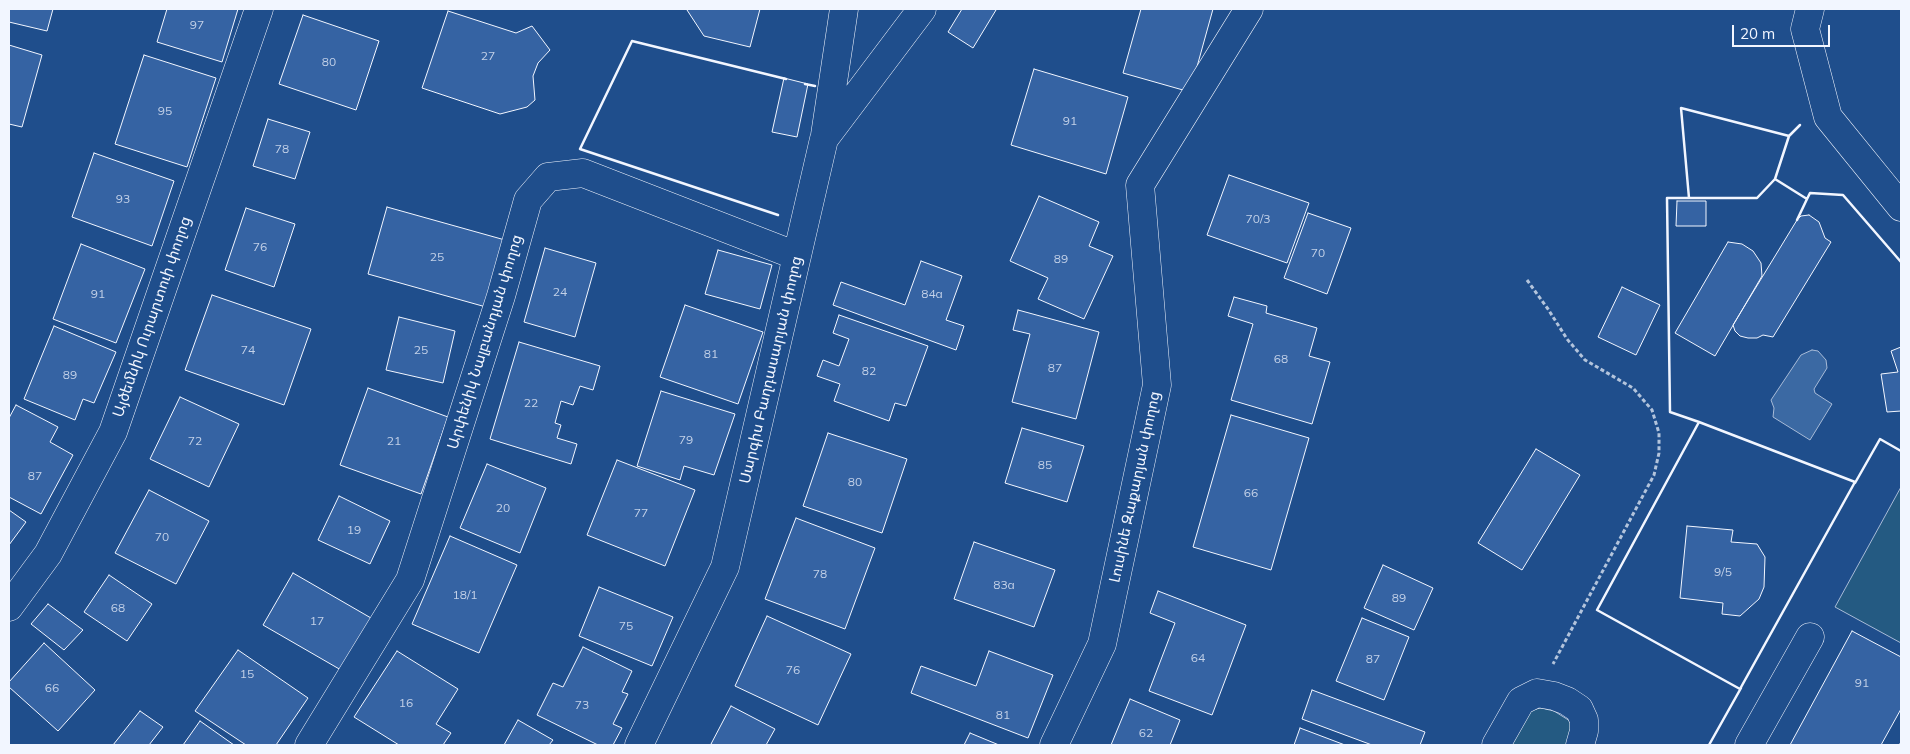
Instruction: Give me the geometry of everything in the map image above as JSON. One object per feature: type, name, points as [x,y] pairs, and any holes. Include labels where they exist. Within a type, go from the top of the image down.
[{"type":"street","name":"Այծեմնիկ Ուրարտուի փողոց","points":[[9,607],[48,554],[113,432],[259,9]]},
{"type":"street","points":[[824,139],[844,9]]},
{"type":"street","name":"Սարգիս Բաղդասարյան փողոց","points":[[639,745],[725,567],[824,139],[922,9]]},
{"type":"street","name":"Լուսինե Զաքարյան փողոց","points":[[1054,745],[1102,644],[1157,385],[1140,184],[1249,9]]},
{"type":"street","points":[[1810,9],[1805,29],[1828,117],[1901,207]]},
{"type":"street","name":"Արփենիկ Նալբանդյան փողոց","points":[[309,745],[410,580],[501,296],[528,200],[548,177],[583,173],[797,256]]},
{"type":"street","points":[[1749,745],[1810,637]]},
{"type":"street","points":[[1496,745],[1521,702],[1537,693],[1568,701],[1580,709],[1584,720],[1584,731],[1580,745]]},
{"type":"path","points":[[1527,280],[1585,360],[1633,388],[1646,403],[1652,410],[1659,433],[1659,453],[1654,475],[1537,693]]},
{"type":"shaded area","points":[[1812,350],[1818,351],[1826,360],[1827,368],[1814,389],[1815,393],[1832,404],[1810,440],[1773,417],[1774,408],[1771,400],[1801,355]]},
{"type":"shaded area","points":[[1901,487],[1901,643],[1835,607]]},
{"type":"shaded area","points":[[1541,708],[1554,711],[1570,721],[1573,732],[1571,745],[1506,745],[1531,710]]},
{"type":"building","points":[[9,9],[53,9],[47,31],[9,22]]},
{"type":"building","points":[[167,9],[238,9],[222,62],[157,42]]},
{"type":"building","points":[[760,9],[750,47],[704,36],[687,10]]},
{"type":"building","points":[[962,9],[996,10],[973,48],[948,32]]},
{"type":"building","points":[[1141,9],[1213,9],[1190,92],[1123,73]]},
{"type":"building","points":[[448,11],[516,33],[532,26],[550,50],[538,63],[533,76],[535,100],[527,107],[500,114],[422,88]]},
{"type":"building","points":[[303,15],[379,41],[356,110],[279,84]]},
{"type":"building","points":[[9,45],[42,55],[22,127],[9,124]]},
{"type":"building","points":[[144,55],[216,78],[187,167],[115,144]]},
{"type":"building","points":[[1034,69],[1128,97],[1106,174],[1011,145]]},
{"type":"building","points":[[784,78],[808,84],[797,137],[772,132]]},
{"type":"building","points":[[268,119],[310,132],[295,179],[253,166]]},
{"type":"building","points":[[94,153],[174,181],[152,246],[72,217]]},
{"type":"building","points":[[1229,175],[1309,203],[1287,263],[1207,235]]},
{"type":"building","points":[[1039,196],[1099,222],[1089,246],[1113,256],[1084,319],[1038,299],[1048,278],[1010,261]]},
{"type":"building","points":[[1677,201],[1706,201],[1706,226],[1676,226]]},
{"type":"building","points":[[387,207],[505,240],[486,307],[368,274]]},
{"type":"building","points":[[246,208],[295,224],[274,287],[225,270]]},
{"type":"building","points":[[1308,213],[1351,228],[1327,294],[1284,278]]},
{"type":"building","points":[[1809,215],[1819,222],[1825,238],[1831,242],[1773,337],[1763,335],[1757,338],[1748,338],[1740,336],[1735,331],[1733,325],[1797,220],[1801,216]]},
{"type":"building","points":[[1728,242],[1742,244],[1753,251],[1761,263],[1762,276],[1715,356],[1675,333]]},
{"type":"building","points":[[81,244],[145,269],[116,343],[53,319]]},
{"type":"building","points":[[545,248],[596,263],[575,337],[524,322]]},
{"type":"building","points":[[718,250],[772,265],[760,309],[705,294]]},
{"type":"building","points":[[921,261],[962,276],[946,320],[964,326],[956,350],[833,305],[841,282],[905,305]]},
{"type":"building","points":[[1622,287],[1660,305],[1636,355],[1598,337]]},
{"type":"building","points":[[212,295],[311,329],[284,405],[185,370]]},
{"type":"building","points":[[1234,297],[1267,306],[1266,313],[1317,328],[1309,356],[1330,362],[1312,424],[1231,400],[1253,324],[1228,316]]},
{"type":"building","points":[[685,305],[763,332],[738,404],[660,377]]},
{"type":"building","points":[[1018,310],[1099,332],[1076,419],[1012,402],[1030,334],[1013,330]]},
{"type":"building","points":[[839,315],[928,346],[906,406],[895,403],[889,421],[834,401],[840,384],[817,376],[823,360],[839,366],[849,339],[833,333]]},
{"type":"building","points":[[399,317],[455,331],[443,383],[386,370]]},
{"type":"building","points":[[54,326],[116,352],[94,403],[83,399],[75,420],[24,399]]},
{"type":"building","points":[[519,342],[600,366],[593,390],[580,386],[573,405],[561,401],[555,423],[561,425],[557,438],[577,444],[571,464],[490,439]]},
{"type":"building","points":[[1901,347],[1901,411],[1887,412],[1881,374],[1898,372],[1891,351]]},
{"type":"building","points":[[368,388],[448,417],[421,494],[340,465]]},
{"type":"building","points":[[661,391],[735,414],[714,475],[684,466],[680,480],[637,466]]},
{"type":"building","points":[[180,397],[239,424],[209,487],[150,459]]},
{"type":"building","points":[[16,405],[58,427],[50,442],[73,455],[41,514],[9,497],[9,418]]},
{"type":"building","points":[[1231,415],[1309,438],[1271,570],[1193,547]]},
{"type":"building","points":[[1022,428],[1084,446],[1067,502],[1005,483]]},
{"type":"building","points":[[828,433],[907,459],[882,533],[803,506]]},
{"type":"building","points":[[1536,449],[1580,475],[1522,570],[1478,543]]},
{"type":"building","points":[[617,460],[695,490],[665,566],[587,535]]},
{"type":"building","points":[[487,464],[546,488],[520,553],[460,528]]},
{"type":"building","points":[[149,490],[209,521],[176,584],[115,553]]},
{"type":"building","points":[[339,496],[390,521],[370,564],[318,540]]},
{"type":"building","points":[[9,510],[26,522],[9,545]]},
{"type":"building","points":[[796,518],[875,548],[845,629],[765,599]]},
{"type":"building","points":[[1687,526],[1733,530],[1731,542],[1757,544],[1765,557],[1764,587],[1759,599],[1740,616],[1722,614],[1723,603],[1680,598]]},
{"type":"building","points":[[450,536],[517,565],[479,653],[412,624]]},
{"type":"building","points":[[974,542],[1055,570],[1034,627],[954,599]]},
{"type":"building","points":[[1383,565],[1433,588],[1414,630],[1364,608]]},
{"type":"building","points":[[293,573],[371,618],[341,670],[263,625]]},
{"type":"building","points":[[109,575],[152,604],[127,641],[84,612]]},
{"type":"building","points":[[599,587],[673,617],[652,666],[579,636]]},
{"type":"building","points":[[1158,591],[1246,625],[1212,715],[1149,691],[1175,623],[1150,613]]},
{"type":"building","points":[[48,604],[83,630],[64,650],[31,624]]},
{"type":"building","points":[[767,616],[851,654],[818,725],[735,686]]},
{"type":"building","points":[[1362,618],[1409,637],[1384,700],[1336,681]]},
{"type":"building","points":[[1852,631],[1901,657],[1901,709],[1881,745],[1790,745]]},
{"type":"building","points":[[44,643],[95,690],[58,731],[9,687],[9,682]]},
{"type":"building","points":[[583,647],[632,671],[622,692],[628,694],[613,724],[622,728],[613,745],[598,745],[537,715],[553,683],[563,687]]},
{"type":"building","points":[[238,650],[308,698],[276,745],[246,745],[195,711]]},
{"type":"building","points":[[397,651],[458,689],[436,724],[451,733],[443,745],[399,745],[354,717]]},
{"type":"building","points":[[989,651],[1053,675],[1028,738],[911,693],[921,666],[976,686]]},
{"type":"building","points":[[1312,690],[1425,732],[1420,745],[1372,745],[1302,719]]},
{"type":"building","points":[[1130,699],[1180,720],[1170,745],[1111,745]]},
{"type":"building","points":[[731,706],[775,729],[766,745],[711,744]]},
{"type":"building","points":[[140,711],[163,727],[149,745],[113,745]]},
{"type":"building","points":[[518,720],[553,740],[549,745],[504,745]]},
{"type":"building","points":[[200,721],[234,745],[183,745]]},
{"type":"building","points":[[1300,728],[1345,745],[1294,745]]},
{"type":"building","points":[[970,733],[999,745],[964,745]]},
{"type":"wall","points":[[778,215],[580,149],[632,41],[786,79]]},
{"type":"wall","points":[[805,84],[815,86]]},
{"type":"wall","points":[[1689,198],[1681,108],[1789,136],[1775,179]]},
{"type":"wall","points":[[1789,136],[1800,125]]},
{"type":"wall","points":[[1699,422],[1670,412],[1667,198],[1757,198],[1775,179],[1807,199],[1810,193],[1843,195],[1901,262]]},
{"type":"wall","points":[[1797,220],[1807,199]]},
{"type":"wall","points":[[1699,422],[1855,482],[1740,689],[1597,610],[1699,422]]},
{"type":"wall","points":[[1855,483],[1880,439],[1901,451]]},
{"type":"wall","points":[[1709,745],[1741,688]]}]
